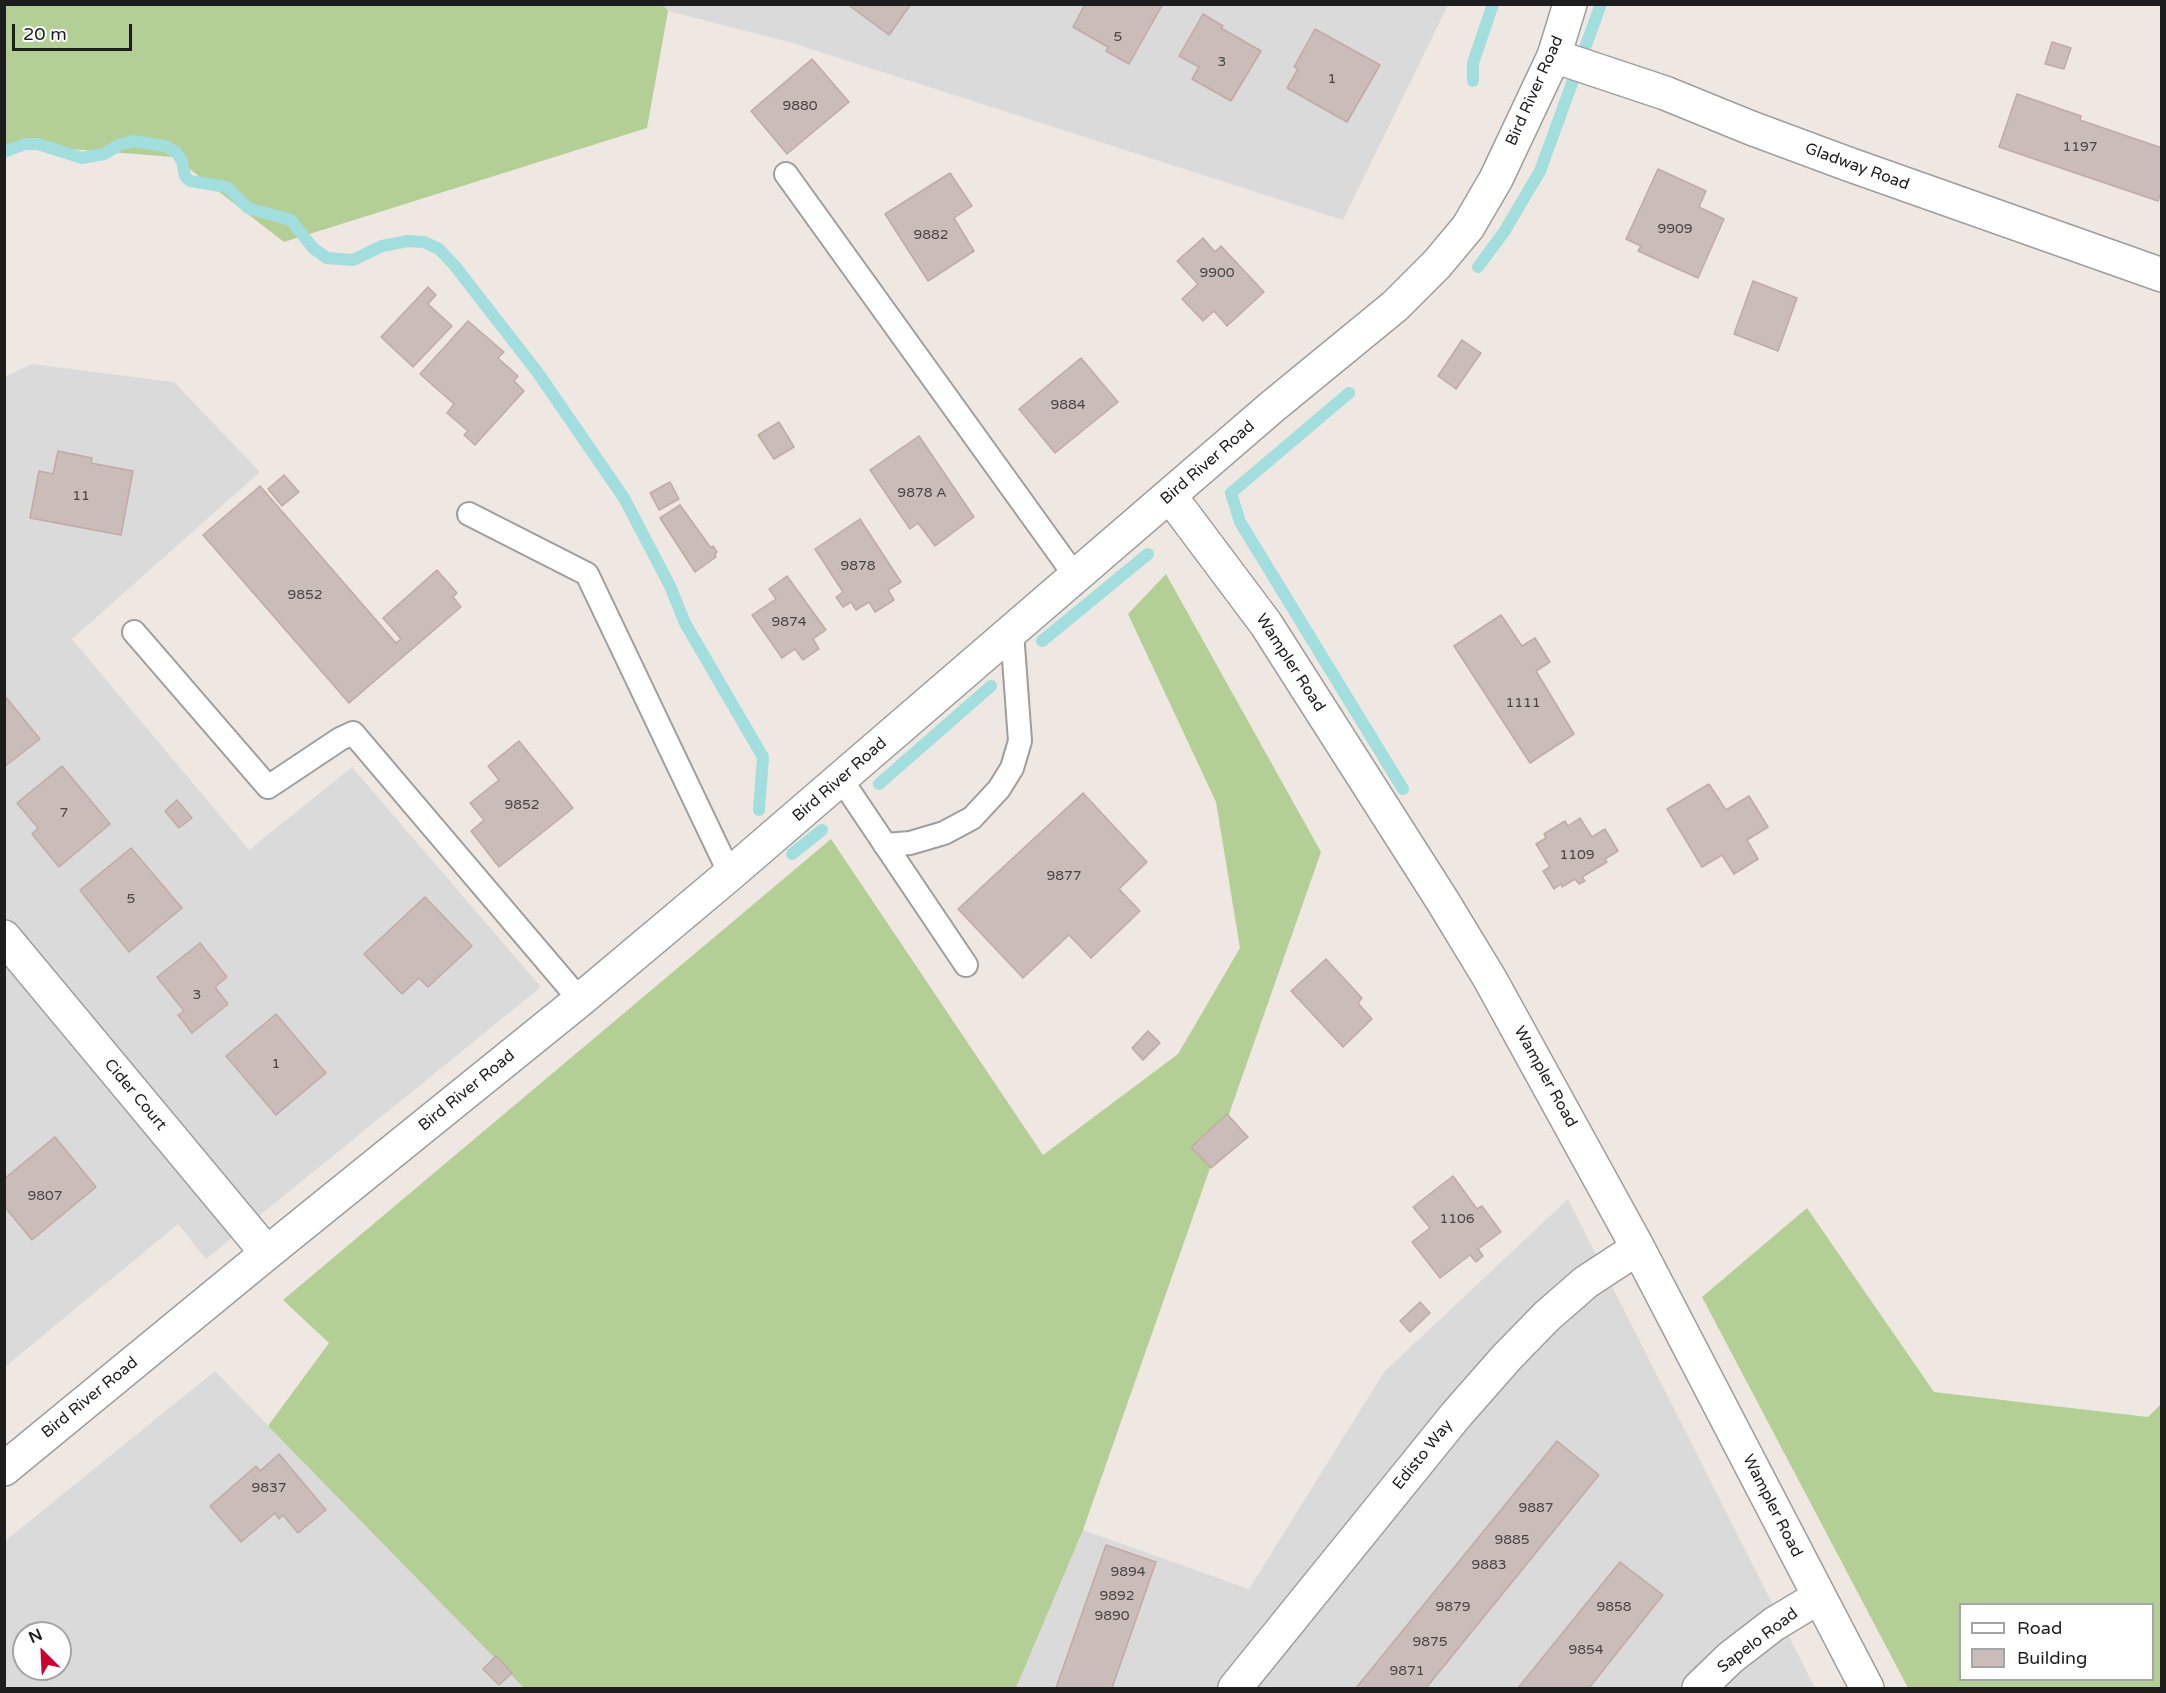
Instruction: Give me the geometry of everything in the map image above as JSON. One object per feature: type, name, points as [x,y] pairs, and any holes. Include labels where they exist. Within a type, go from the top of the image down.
[{"type":"street","name":"Bird River Road","points":[[4,1469],[580,1000],[841,779],[1273,406],[1395,306],[1437,264],[1468,227],[1496,179],[1554,56],[1570,4]]},
{"type":"street","name":"Gladway Road","points":[[1554,56],[1665,93],[1750,128],[1848,164],[2162,275]]},
{"type":"street","name":"Wampler Road","points":[[1170,496],[1266,624],[1490,979],[1638,1248],[1867,1689]]},
{"type":"street","name":"Cider Court","points":[[11,956],[267,1253]]},
{"type":"street","name":"Edisto Way","points":[[1235,1689],[1456,1415],[1507,1357],[1547,1316],[1586,1282],[1638,1248]]},
{"type":"street","name":"Sapelo Road","points":[[1699,1689],[1730,1658],[1765,1631],[1819,1597]]},
{"type":"lane","points":[[786,174],[1076,577]]},
{"type":"lane","points":[[469,514],[587,574],[730,874]]},
{"type":"lane","points":[[134,632],[268,787],[340,739],[354,733],[580,1000]]},
{"type":"lane","points":[[885,845],[910,843],[944,833],[972,818],[999,789],[1012,768],[1020,741],[1012,632]]},
{"type":"lane","points":[[841,779],[966,965]]},
{"type":"shaded area","points":[[662,5],[1448,5],[1343,220],[789,42],[668,11]]},
{"type":"shaded area","points":[[32,364],[174,382],[260,472],[72,639],[249,850],[352,767],[541,987],[206,1259],[178,1224],[5,1367],[4,377]]},
{"type":"shaded area","points":[[1568,1199],[1815,1688],[1016,1688],[1083,1530],[1249,1589],[1384,1372]]},
{"type":"shaded area","points":[[215,1371],[524,1688],[5,1688],[5,1541]]},
{"type":"green space","points":[[662,4],[668,11],[647,128],[284,242],[174,157],[5,144],[5,5]]},
{"type":"green space","points":[[1166,574],[1321,852],[1083,1530],[1016,1688],[524,1688],[268,1426],[329,1343],[283,1300],[831,839],[1043,1155],[1178,1054],[1240,948],[1216,802],[1128,614]]},
{"type":"green space","points":[[1807,1208],[1934,1392],[2148,1417],[2161,1404],[2161,1688],[1908,1688],[1702,1297]]},
{"type":"building","points":[[847,4],[911,4],[889,35]]},
{"type":"building","points":[[1085,4],[1163,4],[1129,64],[1106,51],[1108,47],[1073,27]]},
{"type":"building","points":[[1203,14],[1223,26],[1221,28],[1261,51],[1231,101],[1192,79],[1199,67],[1179,56]]},
{"type":"building","points":[[1315,29],[1380,65],[1347,122],[1287,88],[1298,69],[1294,67]]},
{"type":"building","points":[[2052,42],[2071,48],[2064,69],[2045,64]]},
{"type":"building","points":[[812,59],[849,102],[787,154],[751,111]]},
{"type":"building","points":[[2017,94],[2081,116],[2080,120],[2162,148],[2162,190],[2158,201],[1999,147]]},
{"type":"building","points":[[1658,169],[1706,191],[1699,207],[1724,219],[1698,278],[1638,251],[1641,246],[1626,239]]},
{"type":"building","points":[[950,173],[972,206],[954,218],[974,251],[928,281],[885,214]]},
{"type":"building","points":[[1203,238],[1215,252],[1221,246],[1264,292],[1227,326],[1214,311],[1203,321],[1182,299],[1198,284],[1177,261]]},
{"type":"building","points":[[1753,281],[1797,298],[1778,351],[1734,334]]},
{"type":"building","points":[[428,287],[436,295],[428,304],[452,326],[413,367],[381,337]]},
{"type":"building","points":[[468,321],[504,352],[498,358],[518,376],[514,381],[524,391],[475,445],[464,435],[468,431],[447,413],[454,404],[420,374]]},
{"type":"building","points":[[1462,340],[1481,353],[1456,389],[1438,376]]},
{"type":"building","points":[[1081,358],[1118,402],[1055,453],[1019,409]]},
{"type":"building","points":[[779,422],[794,447],[774,459],[758,435]]},
{"type":"building","points":[[919,436],[974,517],[935,546],[918,523],[910,529],[870,470]]},
{"type":"building","points":[[58,451],[92,458],[91,463],[133,471],[121,535],[30,518],[39,471],[53,474]]},
{"type":"building","points":[[284,475],[299,492],[282,506],[268,489]]},
{"type":"building","points":[[670,482],[679,499],[659,510],[650,493]]},
{"type":"building","points":[[260,486],[396,643],[401,639],[383,618],[437,570],[457,593],[453,597],[461,607],[349,703],[203,535]]},
{"type":"building","points":[[680,505],[711,548],[713,546],[717,552],[716,557],[695,572],[660,518]]},
{"type":"building","points":[[860,519],[901,582],[888,590],[894,600],[875,612],[869,602],[856,610],[851,602],[843,607],[836,597],[843,592],[815,549]]},
{"type":"building","points":[[787,576],[826,630],[813,639],[819,649],[803,660],[795,649],[782,658],[752,615],[776,599],[769,589]]},
{"type":"building","points":[[1501,615],[1522,646],[1535,638],[1550,662],[1536,671],[1574,734],[1530,763],[1454,646]]},
{"type":"building","points":[[4,695],[40,739],[4,767]]},
{"type":"building","points":[[519,741],[573,808],[499,867],[471,831],[484,820],[470,803],[499,780],[488,766]]},
{"type":"building","points":[[62,766],[110,824],[59,867],[32,834],[38,828],[17,803]]},
{"type":"building","points":[[1709,784],[1726,810],[1749,796],[1768,827],[1747,840],[1758,859],[1734,874],[1722,855],[1702,867],[1667,809]]},
{"type":"building","points":[[1083,793],[1147,862],[1119,889],[1140,911],[1091,958],[1069,935],[1023,978],[958,909]]},
{"type":"building","points":[[177,800],[192,818],[179,828],[165,811]]},
{"type":"building","points":[[1580,818],[1592,837],[1605,829],[1618,851],[1605,859],[1607,862],[1582,877],[1585,881],[1579,884],[1575,879],[1554,889],[1543,871],[1550,867],[1536,844],[1546,838],[1544,834],[1565,821],[1568,826]]},
{"type":"building","points":[[131,848],[182,908],[129,952],[80,890]]},
{"type":"building","points":[[425,897],[472,946],[428,987],[419,978],[402,994],[364,954]]},
{"type":"building","points":[[200,943],[227,977],[215,987],[228,1004],[192,1033],[178,1015],[184,1011],[157,977]]},
{"type":"building","points":[[1326,959],[1362,998],[1358,1003],[1372,1019],[1343,1047],[1291,991]]},
{"type":"building","points":[[276,1014],[326,1073],[276,1115],[226,1056]]},
{"type":"building","points":[[1148,1031],[1160,1043],[1143,1060],[1132,1048]]},
{"type":"building","points":[[1227,1114],[1248,1137],[1211,1168],[1191,1147]]},
{"type":"building","points":[[55,1137],[96,1187],[32,1240],[4,1206],[4,1179]]},
{"type":"building","points":[[1453,1176],[1477,1209],[1482,1206],[1501,1232],[1478,1249],[1483,1256],[1476,1262],[1470,1255],[1440,1278],[1412,1242],[1430,1228],[1413,1207]]},
{"type":"building","points":[[1420,1302],[1430,1313],[1410,1332],[1400,1321]]},
{"type":"building","points":[[1557,1441],[1599,1475],[1426,1688],[1356,1688]]},
{"type":"building","points":[[279,1454],[326,1510],[298,1533],[283,1515],[279,1519],[275,1513],[241,1542],[210,1506],[256,1466],[260,1471]]},
{"type":"building","points":[[1106,1545],[1156,1562],[1112,1688],[1056,1688]]},
{"type":"building","points":[[1620,1562],[1663,1595],[1589,1688],[1518,1688]]},
{"type":"building","points":[[496,1656],[512,1673],[499,1685],[483,1669]]},
{"type":"waterway","points":[[1473,81],[1473,63],[1493,4]]},
{"type":"waterway","points":[[1478,267],[1504,232],[1540,171],[1601,4]]},
{"type":"waterway","points":[[4,152],[25,144],[38,144],[82,158],[104,154],[119,145],[133,141],[165,146],[176,152],[182,161],[185,176],[190,181],[227,187],[248,208],[291,220],[313,248],[327,258],[353,260],[382,246],[408,241],[424,242],[439,249],[455,266],[538,373],[624,498],[670,586],[685,623],[763,757],[759,810]]},
{"type":"waterway","points":[[1349,393],[1231,493],[1240,522],[1403,789]]},
{"type":"waterway","points":[[1042,641],[1148,554]]},
{"type":"waterway","points":[[879,784],[991,686]]},
{"type":"waterway","points":[[792,854],[822,830]]}]
